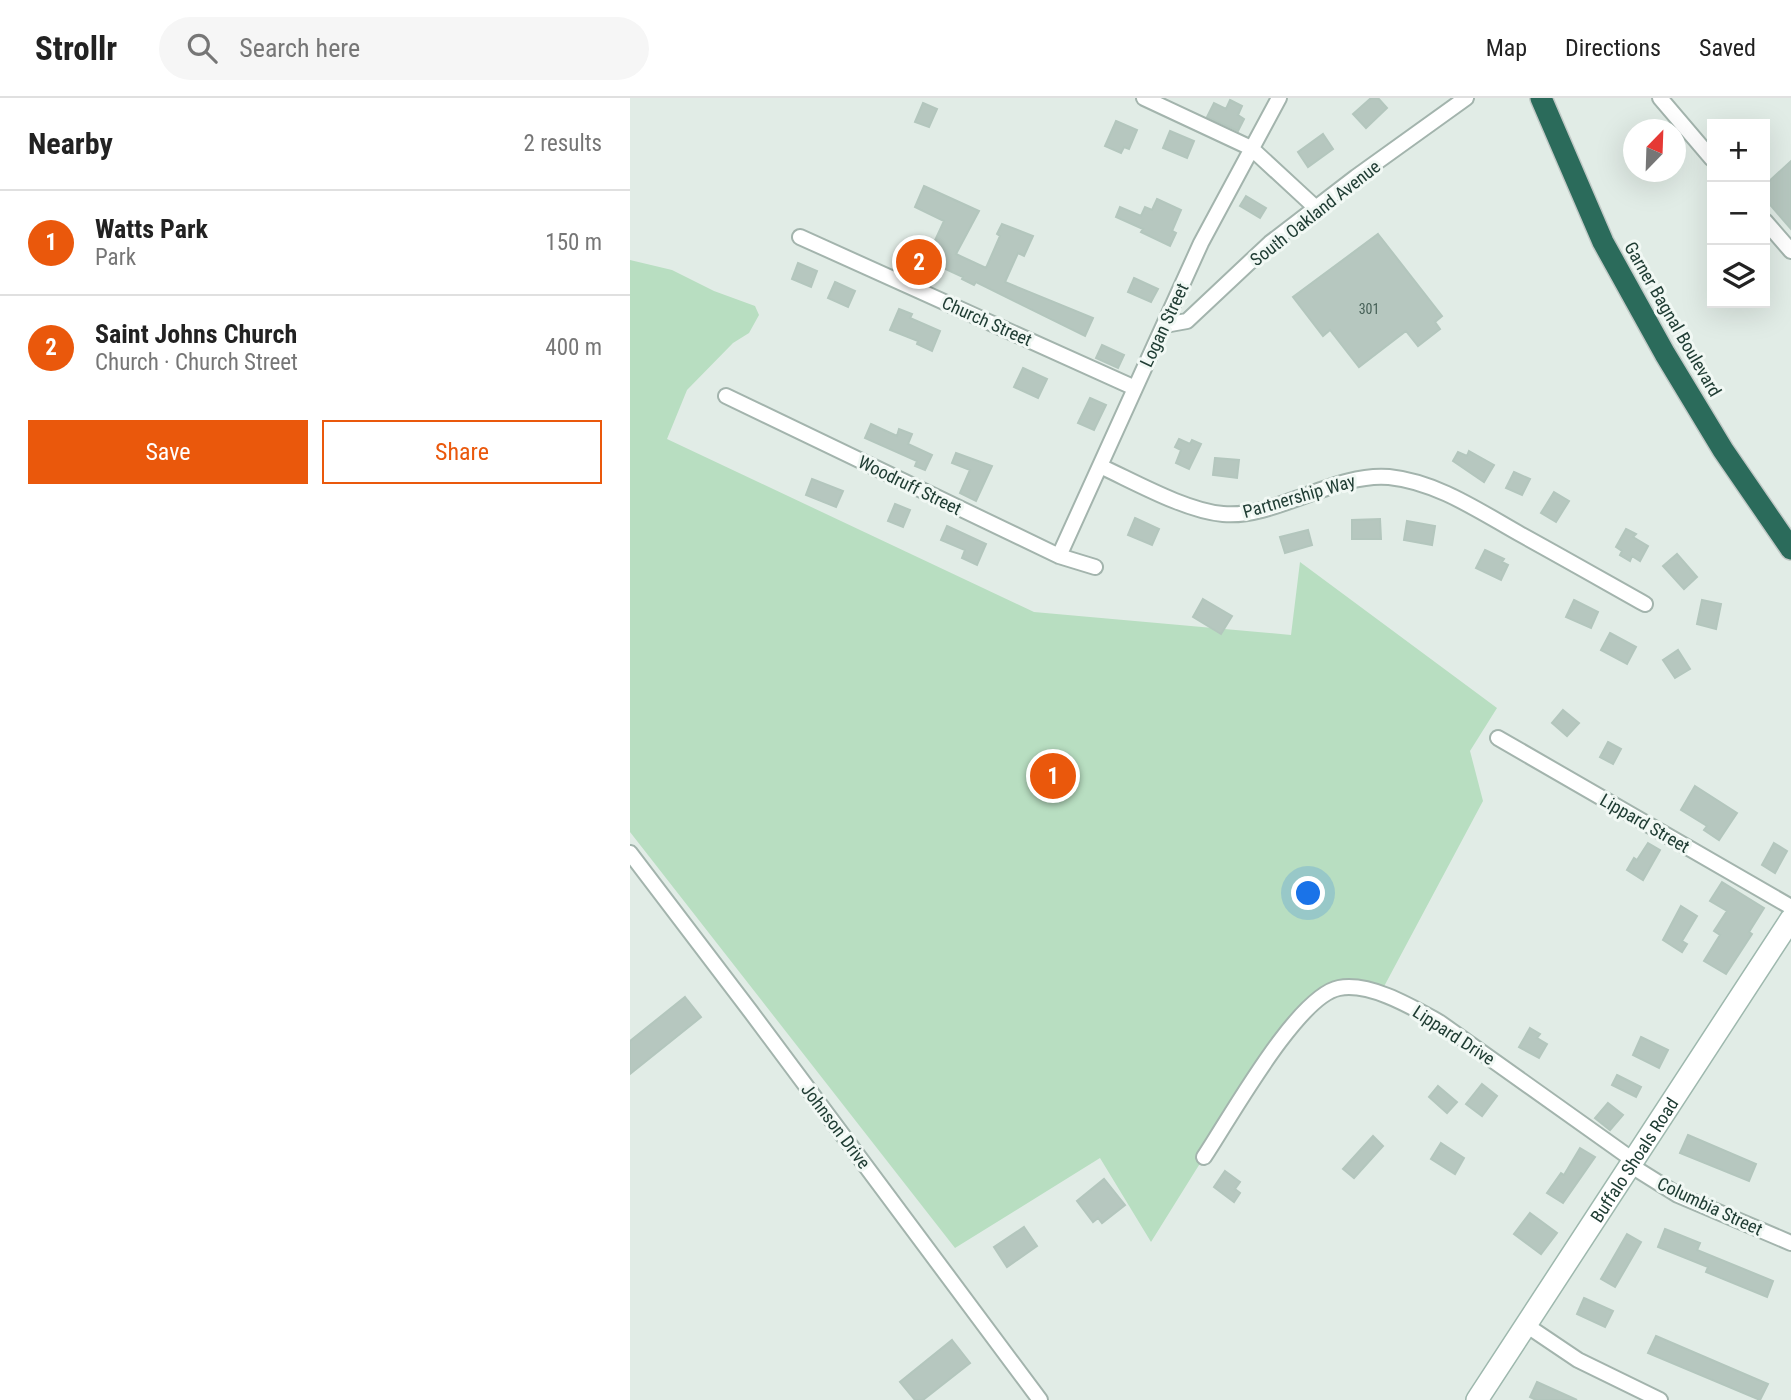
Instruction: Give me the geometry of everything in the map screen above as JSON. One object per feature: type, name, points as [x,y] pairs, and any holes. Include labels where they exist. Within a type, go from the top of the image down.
[{"type":"highway","name":"Garner Bagnal Boulevard","points":[[1541,98],[1604,242],[1665,354],[1723,450],[1791,549]]},
{"type":"street","points":[[1144,98],[1251,148],[1315,208]]},
{"type":"street","name":"Logan Street","points":[[1059,556],[1201,243],[1279,98]]},
{"type":"street","name":"South Oakland Avenue","points":[[1165,325],[1187,321],[1270,243],[1466,98]]},
{"type":"street","points":[[1660,98],[1707,153]]},
{"type":"street","points":[[1770,226],[1791,251]]},
{"type":"street","name":"Church Street","points":[[800,237],[1135,388]]},
{"type":"street","name":"Woodruff Street","points":[[726,396],[1059,556],[1096,567]]},
{"type":"street","name":"Partnership Way","points":[[1100,467],[1195,508],[1225,515],[1265,508],[1366,477],[1410,481],[1456,498],[1646,604]]},
{"type":"street","name":"Lippard Street","points":[[1499,738],[1791,907]]},
{"type":"street","name":"Johnson Drive","points":[[630,853],[1040,1400]]},
{"type":"street","name":"Buffalo Shoals Road","points":[[1477,1400],[1791,919]]},
{"type":"street","name":"Lippard Drive","points":[[1204,1157],[1287,1031],[1321,997],[1338,988],[1380,994],[1439,1022],[1632,1163]]},
{"type":"street","name":"Columbia Street","points":[[1632,1163],[1678,1195],[1791,1243]]},
{"type":"street","points":[[1526,1325],[1578,1360],[1661,1400]]},
{"type":"green space","points":[[630,260],[672,270],[714,291],[755,306],[759,315],[749,333],[733,343],[687,390],[667,439],[1034,612],[1291,635],[1300,562],[1497,708],[1470,751],[1483,801],[1380,994],[1359,989],[1321,997],[1204,1157],[1151,1242],[1100,1158],[955,1248],[630,832]]},
{"type":"building","points":[[1371,98],[1378,98],[1387,108],[1366,128],[1353,114]]},
{"type":"building","points":[[1230,100],[1242,106],[1238,115],[1244,119],[1238,131],[1207,117],[1214,103],[1226,109]]},
{"type":"building","points":[[923,103],[937,109],[929,127],[915,122]]},
{"type":"building","points":[[1116,121],[1137,130],[1129,149],[1124,147],[1121,153],[1105,146]]},
{"type":"building","points":[[1170,131],[1194,141],[1187,158],[1163,148]]},
{"type":"building","points":[[1323,134],[1333,149],[1308,167],[1298,152]]},
{"type":"building","points":[[1791,161],[1791,229],[1770,205],[1770,180]]},
{"type":"building","points":[[924,186],[979,211],[956,254],[986,268],[1000,236],[997,234],[1002,224],[1033,236],[1024,256],[1018,253],[1005,282],[1093,318],[1085,336],[926,260],[944,221],[915,207]]},
{"type":"building","points":[[1246,196],[1266,208],[1260,218],[1240,206]]},
{"type":"building","points":[[1157,199],[1181,210],[1172,231],[1176,233],[1170,246],[1141,232],[1143,229],[1116,217],[1120,207],[1141,216],[1145,207],[1152,210]]},
{"type":"building","points":[[1378,234],[1442,316],[1435,322],[1440,329],[1418,346],[1406,331],[1359,367],[1330,330],[1323,336],[1293,297]]},
{"type":"building","points":[[798,263],[817,271],[811,287],[792,279]]},
{"type":"building","points":[[1134,278],[1158,289],[1151,302],[1128,292]]},
{"type":"building","points":[[835,282],[855,291],[848,307],[828,298]]},
{"type":"building","points":[[899,309],[912,314],[910,318],[940,331],[932,351],[917,344],[918,341],[890,330]]},
{"type":"building","points":[[1102,345],[1124,355],[1118,368],[1096,358]]},
{"type":"building","points":[[1023,368],[1047,379],[1038,398],[1014,387]]},
{"type":"building","points":[[1090,398],[1106,405],[1094,430],[1078,423]]},
{"type":"building","points":[[871,424],[897,436],[899,429],[912,434],[908,444],[932,455],[925,470],[915,466],[917,461],[865,438]]},
{"type":"building","points":[[1179,439],[1190,444],[1192,440],[1201,444],[1189,469],[1176,463],[1181,450],[1175,447]]},
{"type":"building","points":[[1469,451],[1494,465],[1484,482],[1453,461],[1458,452],[1467,456]]},
{"type":"building","points":[[956,453],[992,466],[976,501],[960,493],[970,470],[952,463]]},
{"type":"building","points":[[1215,458],[1239,460],[1237,478],[1213,475]]},
{"type":"building","points":[[1514,472],[1530,479],[1522,495],[1506,488]]},
{"type":"building","points":[[812,479],[843,491],[836,507],[806,495]]},
{"type":"building","points":[[1554,492],[1569,501],[1556,522],[1541,513]]},
{"type":"building","points":[[895,504],[910,510],[903,527],[888,521]]},
{"type":"building","points":[[1135,518],[1159,529],[1152,545],[1128,535]]},
{"type":"building","points":[[1380,519],[1381,539],[1352,539],[1352,520]]},
{"type":"building","points":[[1407,521],[1435,526],[1432,545],[1404,540]]},
{"type":"building","points":[[947,526],[986,544],[977,565],[962,558],[965,550],[941,540]]},
{"type":"building","points":[[1626,529],[1636,534],[1633,537],[1648,546],[1640,561],[1632,556],[1630,561],[1620,555],[1622,551],[1616,547]]},
{"type":"building","points":[[1308,530],[1312,545],[1285,553],[1280,537]]},
{"type":"building","points":[[1485,550],[1504,559],[1502,562],[1508,565],[1501,580],[1476,568]]},
{"type":"building","points":[[1677,554],[1697,577],[1684,589],[1663,566]]},
{"type":"building","points":[[1203,599],[1232,616],[1221,634],[1193,617]]},
{"type":"building","points":[[1574,600],[1598,612],[1591,628],[1566,617]]},
{"type":"building","points":[[1702,600],[1721,604],[1716,629],[1697,624]]},
{"type":"building","points":[[1610,633],[1636,647],[1627,664],[1601,650]]},
{"type":"building","points":[[1678,650],[1690,669],[1675,678],[1663,660]]},
{"type":"building","points":[[1563,710],[1579,723],[1567,736],[1552,723]]},
{"type":"building","points":[[1608,742],[1621,749],[1613,764],[1600,757]]},
{"type":"building","points":[[1695,786],[1737,813],[1719,840],[1704,830],[1707,826],[1681,810]]},
{"type":"building","points":[[1648,843],[1660,850],[1643,880],[1627,870]]},
{"type":"building","points":[[1774,843],[1787,851],[1775,873],[1762,865]]},
{"type":"building","points":[[1722,882],[1764,908],[1749,932],[1752,934],[1726,974],[1704,961],[1720,935],[1714,931],[1727,911],[1710,901]]},
{"type":"building","points":[[1681,906],[1697,916],[1682,941],[1687,944],[1682,952],[1663,940]]},
{"type":"building","points":[[685,997],[701,1017],[630,1074],[630,1041]]},
{"type":"building","points":[[1530,1028],[1540,1034],[1537,1038],[1547,1044],[1539,1058],[1519,1047]]},
{"type":"building","points":[[1641,1037],[1668,1050],[1659,1068],[1633,1055]]},
{"type":"building","points":[[1617,1075],[1641,1087],[1636,1097],[1612,1085]]},
{"type":"building","points":[[1482,1084],[1497,1096],[1482,1116],[1466,1104]]},
{"type":"building","points":[[1438,1086],[1457,1102],[1447,1113],[1429,1097]]},
{"type":"building","points":[[1608,1103],[1623,1115],[1610,1130],[1595,1118]]},
{"type":"building","points":[[1688,1135],[1756,1164],[1749,1181],[1680,1153]]},
{"type":"building","points":[[1373,1136],[1383,1146],[1354,1178],[1343,1169]]},
{"type":"building","points":[[1441,1143],[1464,1158],[1455,1174],[1431,1159]]},
{"type":"building","points":[[1580,1148],[1595,1157],[1563,1203],[1547,1193],[1561,1173],[1564,1175]]},
{"type":"building","points":[[1225,1171],[1240,1182],[1235,1189],[1240,1193],[1234,1202],[1214,1187]]},
{"type":"building","points":[[1104,1179],[1125,1205],[1102,1223],[1098,1218],[1093,1222],[1077,1201]]},
{"type":"building","points":[[1530,1213],[1557,1233],[1541,1254],[1514,1234]]},
{"type":"building","points":[[1024,1227],[1037,1246],[1007,1267],[994,1247]]},
{"type":"building","points":[[1665,1229],[1700,1243],[1697,1250],[1773,1281],[1767,1297],[1706,1272],[1708,1267],[1658,1247]]},
{"type":"building","points":[[1627,1234],[1641,1242],[1615,1287],[1601,1279]]},
{"type":"building","points":[[1584,1298],[1613,1311],[1605,1327],[1577,1314]]},
{"type":"building","points":[[1656,1336],[1768,1384],[1760,1400],[1648,1353]]},
{"type":"building","points":[[952,1340],[970,1363],[923,1400],[915,1400],[900,1382]]},
{"type":"building","points":[[1537,1382],[1577,1400],[1536,1400],[1530,1397]]},
{"type":"place","name":"Saint Johns Church","points":[[919,262]]},
{"type":"place","name":"Watts Park","points":[[1053,776]]}]
